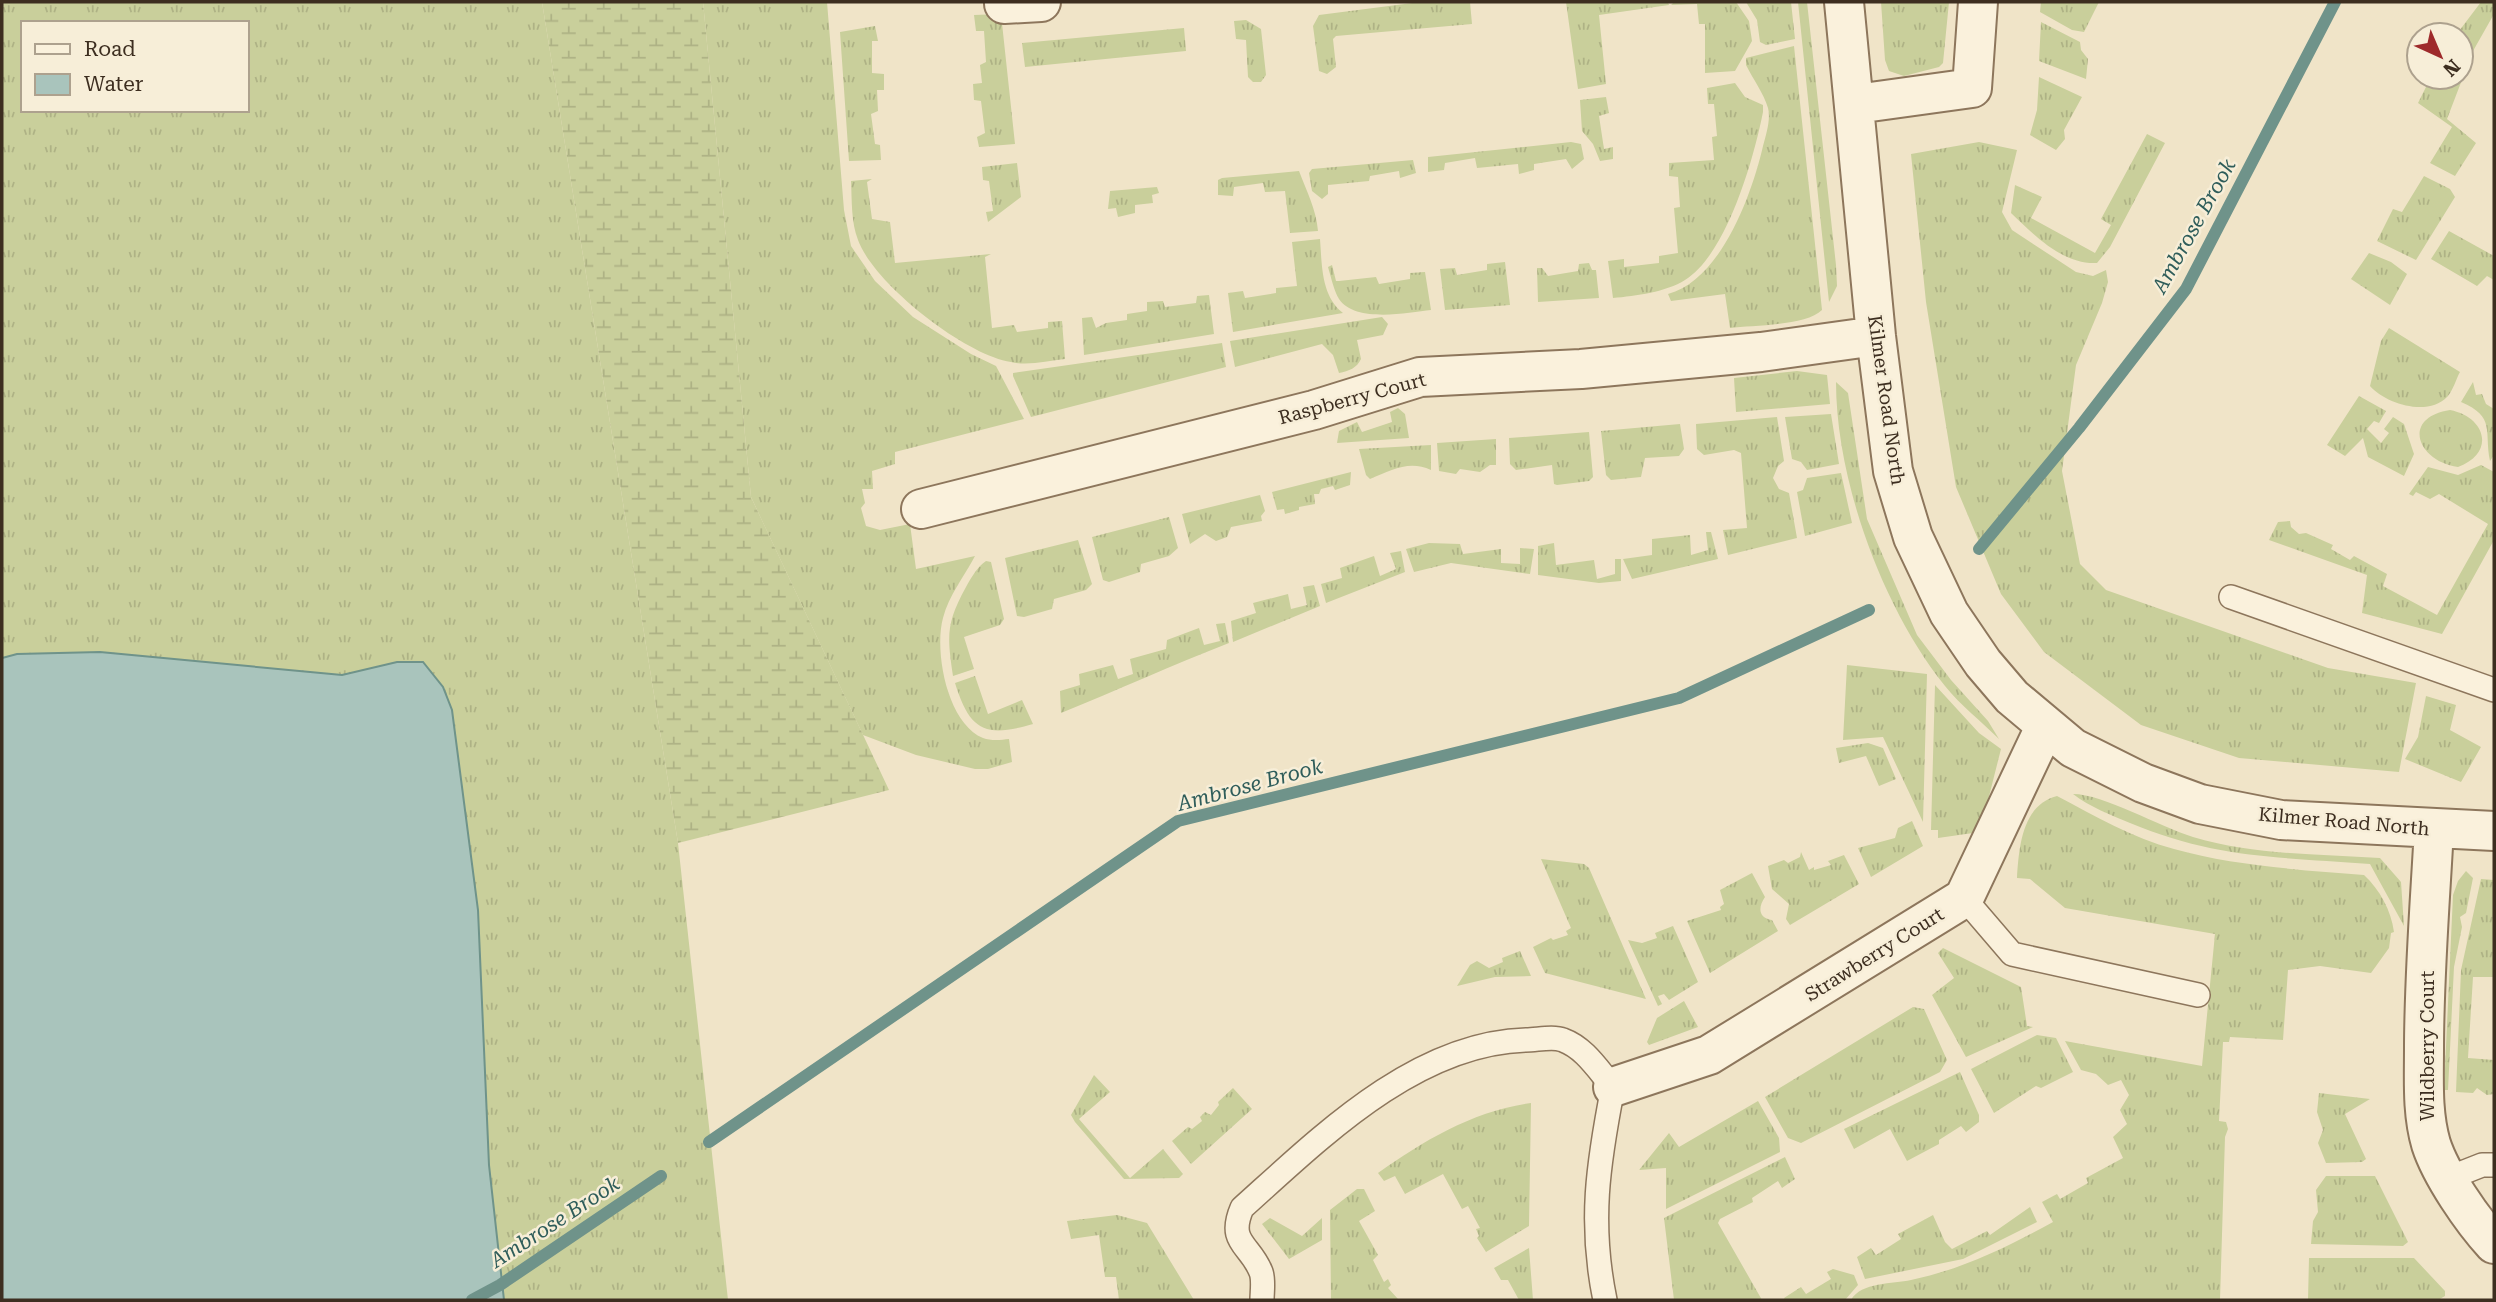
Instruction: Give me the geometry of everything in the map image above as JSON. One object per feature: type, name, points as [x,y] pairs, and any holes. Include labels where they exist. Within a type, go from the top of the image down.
[{"type":"street","points":[[1004,2],[1041,2]]},
{"type":"street","name":"Kilmer Road North","points":[[1844,2],[1856,104],[1876,336],[1893,471],[1913,537],[1949,613],[1976,653],[2012,697],[2073,748],[2131,777],[2200,804],[2281,820],[2494,831]]},
{"type":"street","points":[[1856,104],[1972,89],[1978,2]]},
{"type":"street","name":"Raspberry Court","points":[[921,509],[1314,410],[1420,377],[1581,369],[1761,352],[1876,336]]},
{"type":"street","name":"Strawberry Court","points":[[1613,1087],[1709,1055],[1964,898],[2045,727]]},
{"type":"street","name":"Wildberry Court","points":[[2434,829],[2424,1015],[2424,1114],[2432,1147],[2471,1214],[2494,1244]]},
{"type":"lane","points":[[2231,597],[2494,690]]},
{"type":"lane","points":[[1964,898],[2012,954],[2198,995]]},
{"type":"lane","points":[[1262,1300],[1262,1273],[1236,1231],[1242,1208],[1335,1125],[1394,1084],[1455,1055],[1506,1040],[1562,1039],[1583,1052],[1613,1087],[1597,1164],[1598,1245],[1605,1300]]},
{"type":"lane","points":[[2449,1178],[2482,1165],[2494,1165]]},
{"type":"green space","points":[[2,2],[542,2],[678,843],[728,1300],[504,1300],[489,1165],[478,910],[452,710],[397,662],[342,675],[100,652],[17,654],[2,658]]},
{"type":"green space","points":[[542,2],[703,2],[751,497],[889,790],[678,843]]},
{"type":"green space","points":[[703,2],[827,2],[844,210],[851,246],[875,281],[913,317],[971,354],[996,366],[1024,419],[895,452],[895,464],[872,471],[873,489],[862,489],[865,503],[861,508],[866,526],[880,530],[910,524],[916,569],[975,556],[953,594],[943,618],[940,649],[942,667],[952,702],[960,718],[983,738],[1009,739],[1012,762],[988,769],[975,769],[916,755],[863,735],[751,497]]},
{"type":"green space","points":[[1420,2],[1470,2],[1472,24],[1336,36],[1333,39],[1336,67],[1327,74],[1319,71],[1313,26],[1319,15]]},
{"type":"green space","points":[[1566,2],[1668,2],[1669,5],[1599,15],[1606,84],[1578,89]]},
{"type":"green space","points":[[1674,2],[1736,2],[1749,21],[1752,41],[1735,71],[1705,73],[1705,24],[1699,24],[1697,4],[1671,5]]},
{"type":"green space","points":[[1746,2],[1791,2],[1795,39],[1766,45],[1760,42],[1757,20]]},
{"type":"green space","points":[[1798,2],[1807,2],[1836,265],[1837,286],[1829,302]]},
{"type":"green space","points":[[1881,2],[1949,2],[1943,63],[1939,67],[1904,76],[1889,71],[1885,60]]},
{"type":"green space","points":[[2041,2],[2099,2],[2084,32],[2072,30],[2040,12]]},
{"type":"green space","points":[[2481,2],[2494,2],[2494,14],[2475,47],[2475,21],[2467,21]]},
{"type":"green space","points":[[1001,14],[1015,144],[979,147],[977,137],[985,133],[981,101],[974,100],[973,84],[982,83],[980,65],[986,62],[984,31],[976,31],[974,15]]},
{"type":"green space","points":[[1246,20],[1261,29],[1266,75],[1261,82],[1253,82],[1248,77],[1246,40],[1236,39],[1234,21]]},
{"type":"green space","points":[[2041,22],[2080,42],[2081,50],[2088,59],[2086,79],[2039,61]]},
{"type":"green space","points":[[875,26],[878,41],[872,41],[872,73],[884,74],[884,90],[877,90],[878,111],[871,114],[875,144],[880,145],[881,160],[849,161],[840,32]]},
{"type":"green space","points":[[1184,28],[1186,51],[1025,67],[1022,43]]},
{"type":"green space","points":[[1794,46],[1822,310],[1792,322],[1730,328],[1725,294],[1671,301],[1668,294],[1687,286],[1704,272],[1718,254],[1742,210],[1758,166],[1769,112],[1764,97],[1746,65],[1746,58]]},
{"type":"green space","points":[[2039,77],[2082,97],[2064,130],[2065,139],[2056,150],[2030,135],[2037,110]]},
{"type":"green space","points":[[1735,83],[1745,97],[1763,105],[1763,112],[1753,154],[1726,228],[1700,267],[1685,280],[1650,293],[1613,298],[1608,261],[1624,259],[1624,267],[1659,263],[1659,256],[1678,253],[1674,208],[1680,207],[1678,177],[1669,176],[1669,163],[1714,160],[1712,137],[1717,136],[1714,104],[1708,104],[1707,88]]},
{"type":"green space","points":[[2424,91],[2458,91],[2447,119],[2476,143],[2455,176],[2430,163],[2452,127],[2418,103]]},
{"type":"green space","points":[[1606,97],[1609,113],[1599,116],[1604,149],[1613,147],[1613,159],[1600,161],[1593,144],[1582,131],[1580,100]]},
{"type":"green space","points":[[2147,134],[2165,143],[2110,247],[2097,263],[2072,259],[2061,254],[2039,239],[2011,213],[2015,185],[2042,197],[2031,218],[2095,253],[2111,225],[2101,219]]},
{"type":"green space","points":[[1571,142],[1581,144],[1584,159],[1572,169],[1566,159],[1534,164],[1534,170],[1519,174],[1518,164],[1477,168],[1475,158],[1445,163],[1444,170],[1428,172],[1428,157]]},
{"type":"green space","points":[[1979,142],[2017,150],[2002,212],[2012,230],[2076,272],[2093,276],[2106,270],[2108,282],[2102,303],[2076,365],[2062,471],[2080,564],[2106,590],[2328,668],[2416,683],[2399,772],[2239,758],[2141,725],[2044,652],[2001,594],[1956,487],[1926,302],[1911,154]]},
{"type":"green space","points":[[1413,160],[1416,173],[1400,178],[1399,171],[1370,176],[1369,181],[1328,185],[1328,194],[1322,199],[1312,191],[1309,173],[1312,169]]},
{"type":"green space","points":[[1017,163],[1021,197],[988,222],[986,212],[993,211],[989,181],[983,180],[982,167]]},
{"type":"green space","points":[[1299,171],[1313,208],[1318,231],[1290,233],[1285,191],[1265,192],[1263,183],[1234,187],[1233,196],[1218,195],[1218,180],[1222,178]]},
{"type":"green space","points":[[2424,176],[2450,189],[2455,197],[2416,260],[2377,241],[2393,209],[2402,212]]},
{"type":"green space","points":[[872,179],[867,182],[872,219],[890,222],[895,263],[991,254],[985,257],[992,328],[1014,325],[1017,332],[1048,328],[1048,322],[1062,321],[1065,359],[1024,364],[992,357],[947,332],[901,296],[867,258],[856,233],[851,181]]},
{"type":"green space","points":[[1157,187],[1159,193],[1152,195],[1153,203],[1135,205],[1135,213],[1118,217],[1116,208],[1108,209],[1110,191]]},
{"type":"green space","points":[[2449,231],[2494,256],[2494,280],[2487,276],[2477,286],[2431,259]]},
{"type":"green space","points":[[1320,239],[1322,269],[1327,289],[1330,298],[1343,313],[1233,332],[1228,293],[1243,291],[1245,298],[1276,293],[1276,288],[1297,286],[1292,242]]},
{"type":"green space","points":[[2369,253],[2391,262],[2407,274],[2390,305],[2351,279]]},
{"type":"green space","points":[[1505,262],[1510,305],[1445,310],[1440,269],[1455,268],[1457,275],[1487,270],[1487,264]]},
{"type":"green space","points":[[1589,263],[1592,270],[1596,270],[1599,298],[1538,302],[1537,268],[1542,268],[1548,276],[1578,271],[1579,264]]},
{"type":"green space","points":[[1332,265],[1336,281],[1376,277],[1379,284],[1410,279],[1410,273],[1425,272],[1431,310],[1382,315],[1357,311],[1337,296],[1328,267]]},
{"type":"green space","points":[[1209,295],[1214,334],[1084,355],[1082,318],[1092,317],[1096,328],[1106,323],[1127,320],[1127,314],[1147,311],[1147,302],[1163,301],[1165,307],[1196,303],[1197,296]]},
{"type":"green space","points":[[1382,317],[1388,324],[1383,335],[1357,340],[1361,359],[1355,367],[1346,371],[1339,373],[1333,355],[1322,344],[1235,367],[1230,341]]},
{"type":"green space","points":[[2389,328],[2460,372],[2447,397],[2439,403],[2419,407],[2407,406],[2386,398],[2370,386],[2381,341]]},
{"type":"green space","points":[[1222,343],[1226,367],[1031,417],[1013,376],[1013,373]]},
{"type":"green space","points":[[1797,371],[1827,375],[1830,404],[1736,412],[1734,378]]},
{"type":"green space","points":[[1836,382],[1848,393],[1867,519],[1917,635],[1951,680],[1988,721],[1999,739],[1945,686],[1902,620],[1883,582],[1867,542],[1844,460]]},
{"type":"green space","points":[[2473,382],[2476,395],[2482,394],[2486,404],[2494,409],[2494,455],[2490,461],[2484,419],[2461,402]]},
{"type":"green space","points":[[2359,396],[2386,411],[2379,423],[2374,421],[2367,429],[2381,443],[2389,433],[2384,429],[2393,417],[2404,424],[2414,454],[2404,476],[2368,457],[2363,438],[2345,456],[2327,445]]},
{"type":"green space","points":[[1398,408],[1405,414],[1409,438],[1337,443],[1339,431],[1357,422],[1362,432],[1392,422],[1390,412]]},
{"type":"green space","points":[[2450,410],[2472,420],[2482,436],[2478,453],[2458,467],[2433,457],[2420,440],[2420,430],[2425,422],[2434,415]]},
{"type":"green space","points":[[1831,414],[1839,464],[1807,470],[1801,462],[1792,459],[1785,417]]},
{"type":"green space","points":[[1777,417],[1784,461],[1778,466],[1773,478],[1779,489],[1789,493],[1797,538],[1728,555],[1723,530],[1747,528],[1741,453],[1734,450],[1704,455],[1697,449],[1696,424]]},
{"type":"green space","points":[[1680,424],[1684,449],[1679,456],[1645,458],[1641,477],[1611,480],[1606,475],[1601,431]]},
{"type":"green space","points":[[1589,432],[1593,477],[1589,481],[1557,485],[1554,484],[1552,465],[1516,470],[1510,464],[1509,438]]},
{"type":"green space","points":[[1496,439],[1496,465],[1490,465],[1480,472],[1460,469],[1456,474],[1439,471],[1437,443]]},
{"type":"green space","points":[[1431,445],[1431,470],[1408,466],[1370,479],[1366,475],[1359,449]]},
{"type":"green space","points":[[2481,465],[2494,472],[2494,540],[2442,634],[2362,613],[2367,575],[2269,540],[2278,522],[2290,521],[2291,527],[2299,534],[2306,533],[2333,545],[2331,549],[2350,560],[2354,556],[2387,574],[2383,586],[2437,615],[2488,524],[2439,494],[2430,499],[2416,492],[2413,496],[2409,494],[2428,467],[2458,475]]},
{"type":"green space","points":[[1351,472],[1350,485],[1335,490],[1333,486],[1321,489],[1319,494],[1314,494],[1315,504],[1299,507],[1299,510],[1285,514],[1284,509],[1277,510],[1272,492]]},
{"type":"green space","points":[[1841,473],[1852,523],[1805,536],[1797,492],[1803,490],[1807,478]]},
{"type":"green space","points":[[1260,495],[1265,511],[1261,516],[1262,521],[1231,527],[1227,537],[1216,541],[1205,534],[1190,544],[1182,514]]},
{"type":"green space","points":[[1169,517],[1178,548],[1169,556],[1141,564],[1140,572],[1109,582],[1103,580],[1092,537]]},
{"type":"green space","points":[[1706,532],[1711,532],[1718,559],[1632,579],[1623,559],[1652,555],[1652,539],[1690,535],[1691,555],[1708,550]]},
{"type":"green space","points":[[1078,540],[1092,584],[1086,590],[1054,599],[1052,609],[1024,617],[1017,616],[1005,558]]},
{"type":"green space","points":[[1429,543],[1460,544],[1463,554],[1501,549],[1501,563],[1520,564],[1520,548],[1534,549],[1530,574],[1451,563],[1414,572],[1406,549]]},
{"type":"green space","points":[[1554,543],[1556,565],[1594,560],[1597,579],[1615,574],[1615,559],[1621,559],[1621,581],[1599,583],[1538,575],[1538,546]]},
{"type":"green space","points":[[1401,551],[1405,572],[1326,603],[1321,584],[1342,578],[1340,568],[1374,556],[1380,576],[1396,569],[1390,553]]},
{"type":"green space","points":[[986,561],[991,562],[1004,619],[1000,625],[964,637],[974,669],[953,676],[949,640],[952,620],[970,580]]},
{"type":"green space","points":[[1314,585],[1320,606],[1233,642],[1231,621],[1256,613],[1253,603],[1288,594],[1291,609],[1307,605],[1303,587]]},
{"type":"green space","points":[[1225,623],[1229,643],[1061,713],[1060,691],[1080,685],[1079,674],[1113,665],[1118,679],[1133,674],[1130,659],[1166,649],[1167,640],[1199,628],[1204,645],[1220,641],[1216,624]]},
{"type":"green space","points":[[1847,665],[1927,674],[1923,822],[1883,737],[1843,740]]},
{"type":"green space","points":[[975,676],[988,714],[1022,700],[1033,724],[991,730],[974,721],[967,712],[955,683]]},
{"type":"green space","points":[[1935,685],[1979,733],[2001,749],[1980,832],[1938,838],[1938,830],[1931,830]]},
{"type":"green space","points":[[2426,696],[2456,705],[2450,730],[2481,747],[2461,782],[2405,759],[2418,737]]},
{"type":"green space","points":[[1868,743],[1883,748],[1896,779],[1879,786],[1866,756],[1839,763],[1836,748]]},
{"type":"green space","points":[[2073,794],[2100,799],[2193,837],[2216,843],[2286,853],[2380,858],[2401,882],[2404,926],[2370,864],[2249,854],[2191,844],[2115,817]]},
{"type":"green space","points":[[2057,796],[2129,833],[2197,855],[2293,869],[2364,875],[2380,894],[2390,916],[2394,932],[2391,933],[2389,948],[2371,973],[2320,966],[2288,970],[2283,1040],[2230,1037],[2229,1042],[2223,1042],[2219,1121],[2226,1122],[2228,1129],[2225,1137],[2220,1300],[1851,1300],[1856,1294],[1870,1287],[1911,1280],[1967,1263],[2036,1231],[2053,1222],[2042,1202],[2057,1194],[2060,1199],[2088,1183],[2086,1178],[2123,1158],[2113,1137],[2127,1124],[2120,1110],[2129,1095],[2121,1080],[2108,1085],[2096,1074],[2081,1070],[2065,1041],[2202,1066],[2215,934],[2065,908],[2030,879],[2017,878],[2021,841],[2029,818],[2036,808]]},
{"type":"green space","points":[[1912,821],[1923,846],[1871,877],[1858,848],[1895,838],[1898,828]]},
{"type":"green space","points":[[1801,852],[1809,870],[1831,865],[1828,861],[1844,855],[1859,884],[1790,925],[1786,919],[1789,904],[1772,889],[1768,866],[1784,860],[1788,863],[1800,857]]},
{"type":"green space","points":[[1541,859],[1584,864],[1589,868],[1646,999],[1545,973],[1533,947],[1551,938],[1553,940],[1568,935],[1566,931],[1571,928]]},
{"type":"green space","points":[[2466,871],[2473,878],[2466,913],[2460,917],[2462,927],[2454,967],[2448,1090],[2444,1090],[2453,895],[2458,881]]},
{"type":"green space","points":[[1752,873],[1765,897],[1760,908],[1762,914],[1772,920],[1778,931],[1710,973],[1687,921],[1721,910],[1720,907],[1724,904],[1720,890]]},
{"type":"green space","points":[[2481,879],[2494,880],[2494,977],[2473,977],[2468,1058],[2494,1060],[2494,1094],[2487,1095],[2477,1088],[2473,1093],[2456,1092],[2461,970]]},
{"type":"green space","points":[[1673,926],[1698,982],[1669,1000],[1664,994],[1658,996],[1662,1004],[1658,1006],[1628,940],[1642,943],[1657,938],[1655,933]]},
{"type":"green space","points":[[1943,948],[2021,987],[2027,1026],[2033,1027],[1966,1057],[1932,995],[1954,978],[1938,953]]},
{"type":"green space","points":[[1520,951],[1531,976],[1495,977],[1457,986],[1470,965],[1477,961],[1489,968],[1503,962],[1502,958]]},
{"type":"green space","points":[[1684,1001],[1698,1027],[1649,1045],[1647,1042],[1657,1018]]},
{"type":"green space","points":[[1913,1007],[1924,1009],[1947,1060],[1940,1072],[1801,1143],[1788,1138],[1765,1097]]},
{"type":"green space","points":[[2037,1035],[2056,1038],[2073,1072],[2041,1088],[2036,1086],[1994,1113],[1971,1069]]},
{"type":"green space","points":[[1960,1072],[1979,1115],[1979,1122],[1966,1132],[1961,1126],[1939,1140],[1939,1144],[1907,1161],[1890,1129],[1854,1149],[1844,1129]]},
{"type":"green space","points":[[1094,1075],[1110,1092],[1079,1119],[1130,1178],[1163,1149],[1183,1174],[1179,1178],[1124,1179],[1075,1122],[1071,1115]]},
{"type":"green space","points":[[1233,1088],[1252,1109],[1191,1164],[1172,1141],[1188,1127],[1192,1129],[1202,1121],[1200,1117],[1205,1112],[1211,1115],[1219,1105],[1218,1102]]},
{"type":"green space","points":[[2319,1093],[2370,1099],[2345,1114],[2366,1159],[2362,1162],[2326,1163],[2318,1143],[2323,1130],[2317,1112]]},
{"type":"green space","points":[[1758,1101],[1779,1138],[1780,1152],[1666,1209],[1666,1168],[1639,1170],[1669,1133],[1679,1147]]},
{"type":"green space","points":[[1531,1103],[1529,1226],[1486,1252],[1477,1238],[1479,1236],[1476,1229],[1480,1228],[1468,1206],[1462,1209],[1443,1174],[1405,1194],[1395,1176],[1384,1181],[1378,1173],[1414,1149],[1469,1120]]},
{"type":"green space","points":[[1785,1157],[1795,1179],[1782,1188],[1778,1181],[1752,1198],[1753,1202],[1720,1219],[1718,1223],[1762,1300],[1674,1300],[1664,1218]]},
{"type":"green space","points":[[2326,1176],[2375,1176],[2408,1242],[2403,1246],[2311,1244],[2313,1221],[2318,1212],[2316,1190]]},
{"type":"green space","points":[[1357,1189],[1364,1189],[1375,1211],[1359,1221],[1378,1255],[1373,1260],[1384,1282],[1388,1279],[1391,1285],[1388,1288],[1398,1299],[1331,1300],[1330,1210]]},
{"type":"green space","points":[[2030,1207],[2037,1222],[1963,1259],[1865,1279],[1857,1257],[1871,1248],[1876,1255],[1901,1239],[1898,1234],[1933,1215],[1945,1242],[1952,1249],[1987,1231],[1990,1235]]},
{"type":"green space","points":[[1117,1215],[1147,1223],[1194,1300],[1119,1300],[1116,1277],[1105,1277],[1099,1235],[1071,1239],[1067,1221]]},
{"type":"green space","points":[[1270,1218],[1302,1236],[1322,1218],[1322,1240],[1289,1259],[1262,1224]]},
{"type":"green space","points":[[1529,1248],[1533,1300],[1519,1300],[1508,1280],[1501,1280],[1494,1268]]},
{"type":"green space","points":[[2309,1258],[2414,1258],[2445,1291],[2445,1296],[2438,1300],[2308,1300]]},
{"type":"green space","points":[[1833,1269],[1854,1275],[1858,1285],[1845,1300],[1785,1300],[1784,1298],[1801,1287],[1806,1294],[1831,1279],[1827,1272]]},
{"type":"water","points":[[100,652],[342,675],[397,662],[423,662],[443,687],[452,710],[478,910],[489,1165],[504,1300],[2,1300],[2,658],[17,654]]},
{"type":"waterway","name":"Ambrose Brook","points":[[1979,549],[2079,428],[2186,289],[2335,2]]},
{"type":"waterway","name":"Ambrose Brook","points":[[709,1142],[1178,821],[1679,698],[1869,610]]},
{"type":"waterway","name":"Ambrose Brook","points":[[472,1300],[500,1285],[661,1176]]}]
